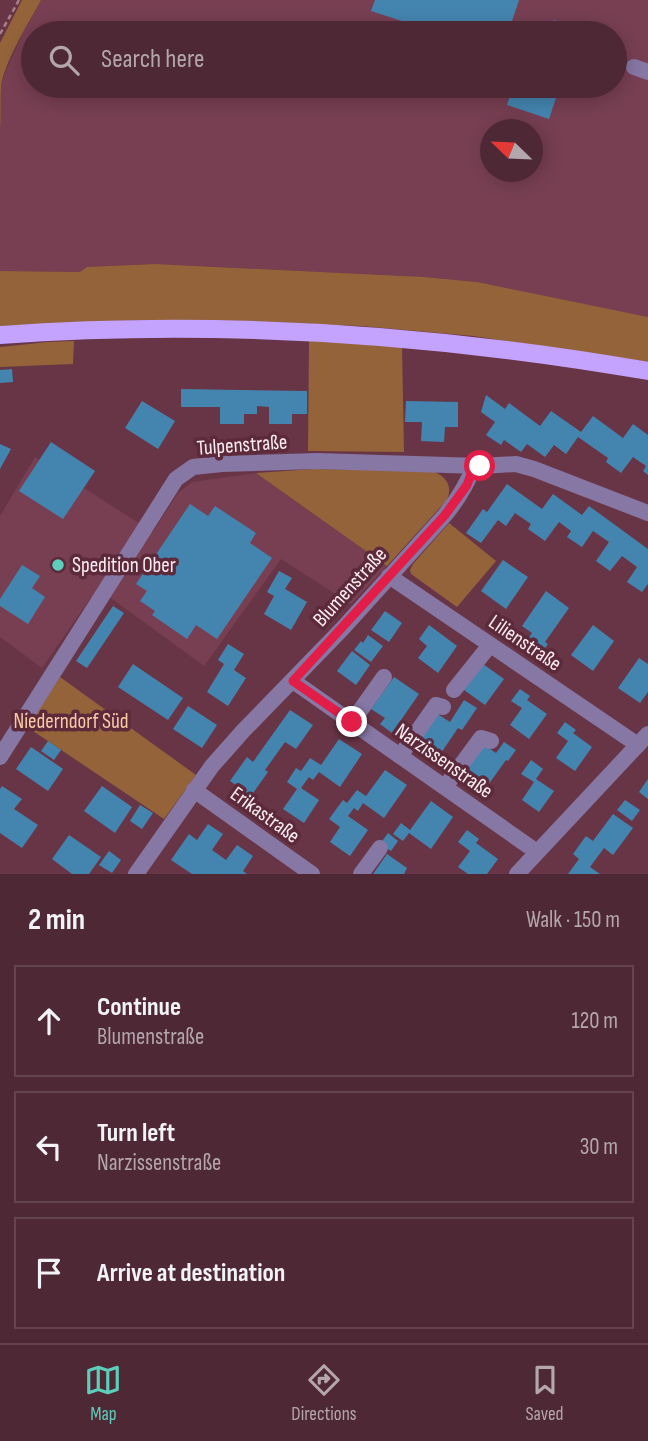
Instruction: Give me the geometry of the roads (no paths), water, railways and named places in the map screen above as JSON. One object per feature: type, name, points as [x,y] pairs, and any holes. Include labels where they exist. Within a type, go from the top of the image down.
[{"type":"main road","points":[[0,335],[142,328],[342,333],[423,339],[648,371]]},
{"type":"street","name":"Tulpenstraße","points":[[0,757],[176,479],[186,471],[193,467],[222,464],[303,462],[474,466]]},
{"type":"street","points":[[474,466],[516,464],[648,513]]},
{"type":"street","name":"Blumenstraße","points":[[135,874],[212,766],[459,498],[474,466]]},
{"type":"street","name":"Lilienstraße","points":[[389,576],[490,645],[643,740]]},
{"type":"street","points":[[454,690],[490,645]]},
{"type":"street","points":[[352,722],[384,677]]},
{"type":"street","name":"Narzissenstraße","points":[[293,681],[537,852]]},
{"type":"street","points":[[400,756],[436,705],[443,707]]},
{"type":"street","points":[[445,787],[481,738],[491,741]]},
{"type":"street","points":[[517,874],[643,740]]},
{"type":"street","name":"Erikastraße","points":[[194,790],[312,874]]},
{"type":"street","points":[[361,874],[380,848]]},
{"type":"place","name":"Spedition Ober","points":[[58,565]]},
{"type":"park label","name":"Niederndorf Süd","points":[[71,721]]}]
